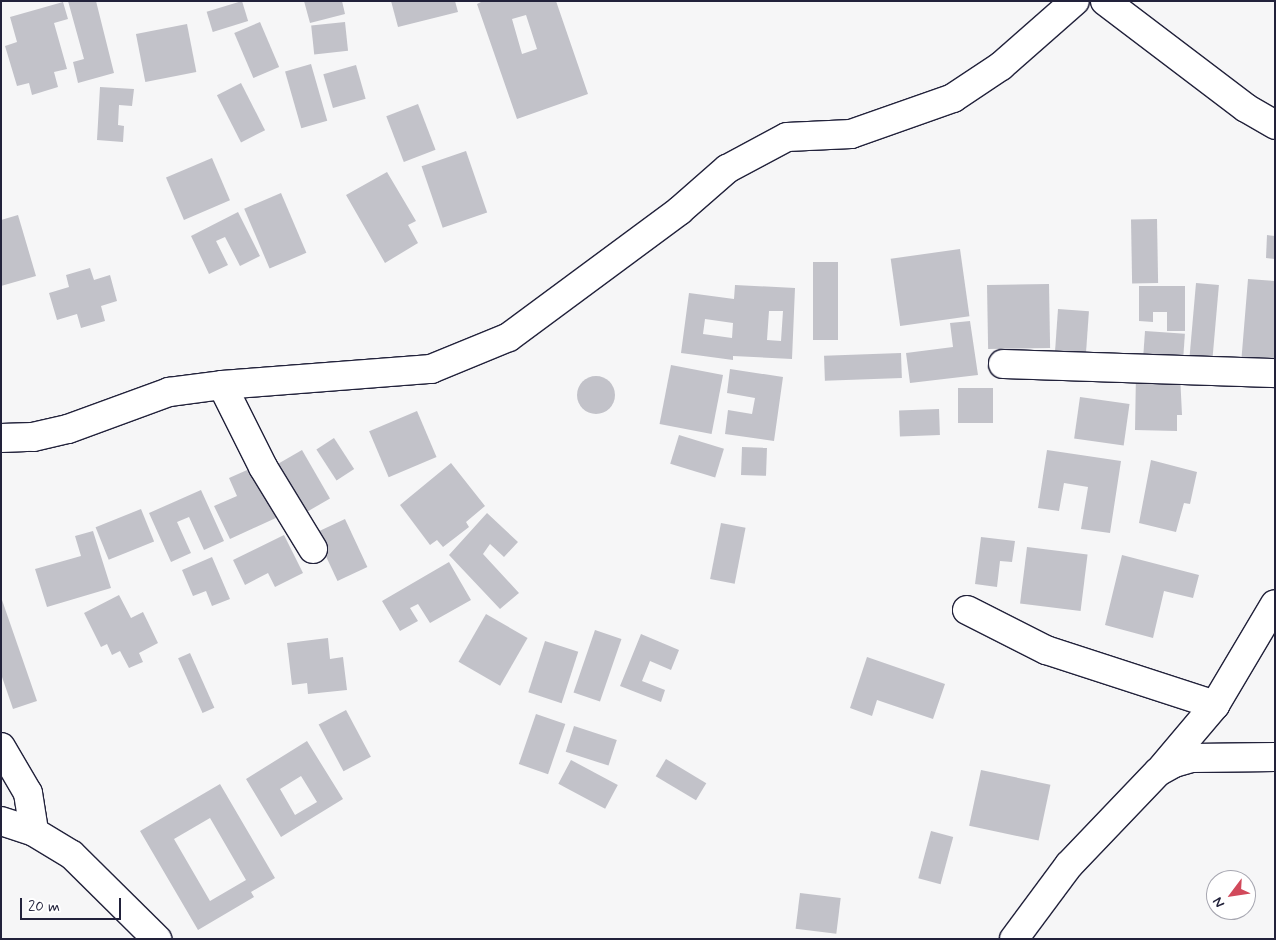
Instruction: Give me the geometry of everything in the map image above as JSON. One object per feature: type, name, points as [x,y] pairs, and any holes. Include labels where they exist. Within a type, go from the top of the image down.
[{"type":"street","points":[[1,438],[33,437],[68,429],[170,392],[222,384],[431,368],[509,337],[679,211],[727,169],[787,137],[851,134],[954,98],[1001,66],[1075,1]]},
{"type":"street","points":[[1105,1],[1246,108],[1275,125]]},
{"type":"street","points":[[1003,364],[1275,373]]},
{"type":"street","points":[[222,384],[264,467],[313,549]]},
{"type":"street","points":[[1014,939],[1070,865],[1158,772],[1215,705],[1275,604]]},
{"type":"street","points":[[968,610],[1046,650],[1215,705]]},
{"type":"street","points":[[1,747],[28,793],[34,832]]},
{"type":"street","points":[[1158,772],[1174,763],[1192,758],[1275,757]]},
{"type":"street","points":[[1,821],[34,832],[72,855],[157,939]]},
{"type":"building","points":[[68,1],[96,1],[114,73],[78,83],[73,62],[84,59]]},
{"type":"building","points":[[242,1],[248,21],[213,32],[207,12]]},
{"type":"building","points":[[304,1],[342,1],[345,14],[310,23]]},
{"type":"building","points":[[391,1],[455,1],[458,12],[398,27]]},
{"type":"building","points":[[483,1],[556,1],[588,94],[517,119],[477,4]],"holes":[[[526,15],[537,49],[522,54],[512,19]]]},
{"type":"building","points":[[63,2],[68,19],[54,23],[67,69],[54,72],[58,87],[32,95],[29,83],[17,86],[5,46],[17,42],[10,17]]},
{"type":"building","points":[[260,22],[279,67],[253,78],[234,33]]},
{"type":"building","points":[[345,22],[348,51],[314,54],[311,26]]},
{"type":"building","points":[[187,24],[196,72],[145,82],[136,34]]},
{"type":"building","points":[[311,64],[327,121],[301,128],[285,71]]},
{"type":"building","points":[[356,65],[366,99],[333,108],[323,74]]},
{"type":"building","points":[[241,83],[265,130],[241,142],[217,95]]},
{"type":"building","points":[[100,87],[134,89],[132,106],[119,105],[118,125],[124,126],[123,142],[97,140]]},
{"type":"building","points":[[418,104],[436,150],[404,162],[386,116]]},
{"type":"building","points":[[466,151],[487,212],[443,228],[422,166]]},
{"type":"building","points":[[212,158],[230,200],[184,220],[166,178]]},
{"type":"building","points":[[387,172],[416,221],[408,225],[418,243],[385,263],[346,195]]},
{"type":"building","points":[[281,193],[306,253],[270,268],[244,209]]},
{"type":"building","points":[[238,212],[260,256],[240,266],[225,237],[216,241],[228,265],[209,274],[191,236]]},
{"type":"building","points":[[18,215],[36,276],[1,286],[1,220]]},
{"type":"building","points":[[1131,219],[1157,219],[1158,283],[1132,283]]},
{"type":"building","points":[[1267,235],[1275,236],[1275,259],[1266,258]]},
{"type":"building","points":[[960,249],[969,316],[900,326],[891,259]]},
{"type":"building","points":[[813,262],[838,262],[838,340],[813,340]]},
{"type":"building","points":[[90,268],[94,280],[110,275],[117,301],[101,306],[105,321],[81,328],[77,314],[57,320],[49,293],[69,287],[66,275]]},
{"type":"building","points":[[1248,279],[1275,281],[1275,359],[1260,357],[1259,366],[1241,364]]},
{"type":"building","points":[[1196,283],[1219,285],[1212,368],[1189,366]]},
{"type":"building","points":[[1049,284],[1050,348],[988,349],[987,285]]},
{"type":"building","points":[[735,285],[795,288],[792,359],[733,356],[733,360],[681,353],[689,293],[734,299]],"holes":[[[769,311],[783,311],[781,341],[767,340]],[[705,319],[733,323],[732,338],[703,334]]]},
{"type":"building","points":[[1139,286],[1185,286],[1185,331],[1167,331],[1167,312],[1153,312],[1153,322],[1139,321]]},
{"type":"building","points":[[1058,309],[1089,311],[1086,355],[1055,353]]},
{"type":"building","points":[[970,321],[978,375],[910,383],[906,353],[953,347],[950,323]]},
{"type":"building","points":[[1145,331],[1185,334],[1183,363],[1143,360]]},
{"type":"building","points":[[901,353],[902,378],[825,381],[824,356]]},
{"type":"building","points":[[671,365],[723,375],[712,434],[660,424]]},
{"type":"building","points":[[730,369],[783,377],[774,441],[725,434],[728,410],[752,414],[755,398],[727,393]]},
{"type":"building","points":[[1136,372],[1180,374],[1182,415],[1177,415],[1177,431],[1135,430]]},
{"type":"building","points":[[596,376],[609,382],[615,395],[609,408],[596,414],[583,408],[577,395],[583,382]]},
{"type":"building","points":[[958,388],[993,388],[993,423],[958,423]]},
{"type":"building","points":[[1080,397],[1130,404],[1124,446],[1074,439]]},
{"type":"building","points":[[939,409],[940,435],[900,436],[899,410]]},
{"type":"building","points":[[417,411],[437,457],[389,477],[369,431]]},
{"type":"building","points":[[679,435],[724,449],[715,477],[670,464]]},
{"type":"building","points":[[334,438],[354,469],[337,480],[316,449]]},
{"type":"building","points":[[742,447],[767,448],[766,476],[741,475]]},
{"type":"building","points":[[302,450],[330,498],[301,515],[273,467]]},
{"type":"building","points":[[1047,450],[1121,461],[1110,533],[1081,529],[1088,487],[1064,483],[1059,511],[1038,508]]},
{"type":"building","points":[[1151,460],[1197,472],[1190,504],[1184,503],[1176,532],[1139,523]]},
{"type":"building","points":[[451,463],[485,506],[466,522],[469,527],[443,547],[437,540],[430,545],[400,505]]},
{"type":"building","points":[[254,467],[278,517],[230,539],[214,506],[237,496],[229,478]]},
{"type":"building","points":[[201,490],[224,541],[204,550],[189,517],[177,522],[191,553],[171,562],[149,513]]},
{"type":"building","points":[[141,509],[154,541],[109,560],[96,527]]},
{"type":"building","points":[[487,513],[518,542],[504,557],[490,544],[483,554],[519,593],[500,609],[449,555]]},
{"type":"building","points":[[345,519],[367,567],[337,581],[315,533]]},
{"type":"building","points":[[721,523],[746,528],[735,584],[710,579]]},
{"type":"building","points":[[93,531],[111,588],[47,607],[35,569],[81,556],[75,536]]},
{"type":"building","points":[[284,535],[303,573],[275,587],[268,573],[245,585],[233,560]]},
{"type":"building","points":[[981,537],[1015,541],[1012,562],[1000,561],[997,587],[975,584]]},
{"type":"building","points":[[1027,547],[1088,554],[1081,611],[1020,604]]},
{"type":"building","points":[[1122,555],[1199,575],[1193,598],[1164,591],[1153,638],[1105,625]]},
{"type":"building","points":[[212,557],[230,599],[212,606],[206,591],[193,596],[182,570]]},
{"type":"building","points":[[449,562],[471,600],[430,623],[418,604],[410,608],[418,621],[400,631],[382,601]]},
{"type":"building","points":[[119,595],[131,618],[143,612],[158,643],[139,653],[143,662],[129,668],[120,651],[112,655],[107,644],[101,647],[84,613]]},
{"type":"building","points":[[2,600],[37,701],[13,709],[1,674]]},
{"type":"building","points":[[486,614],[528,638],[500,686],[458,662]]},
{"type":"building","points":[[595,630],[621,639],[600,702],[574,692]]},
{"type":"building","points":[[641,634],[679,650],[671,670],[650,661],[642,681],[665,690],[661,702],[620,686]]},
{"type":"building","points":[[328,638],[330,659],[343,657],[347,690],[308,694],[307,683],[292,685],[287,643]]},
{"type":"building","points":[[545,641],[578,652],[562,703],[528,692]]},
{"type":"building","points":[[190,653],[214,708],[203,713],[178,658]]},
{"type":"building","points":[[867,657],[945,684],[933,719],[877,700],[872,716],[850,708]]},
{"type":"building","points":[[346,710],[371,757],[344,771],[319,725]]},
{"type":"building","points":[[536,714],[565,724],[548,774],[519,764]]},
{"type":"building","points":[[574,726],[617,740],[608,766],[566,752]]},
{"type":"building","points":[[307,741],[343,799],[281,837],[246,779]],"holes":[[[301,776],[317,802],[295,815],[280,789]]]},
{"type":"building","points":[[666,759],[706,783],[696,800],[656,776]]},
{"type":"building","points":[[571,760],[618,785],[605,809],[558,784]]},
{"type":"building","points":[[981,770],[1050,785],[1039,841],[969,826]]},
{"type":"building","points":[[220,784],[275,878],[251,892],[254,897],[198,930],[140,831]],"holes":[[[210,818],[246,880],[210,901],[174,839]]]},
{"type":"building","points":[[931,831],[953,837],[941,884],[918,878]]},
{"type":"building","points":[[800,893],[841,898],[836,934],[796,929]]}]
